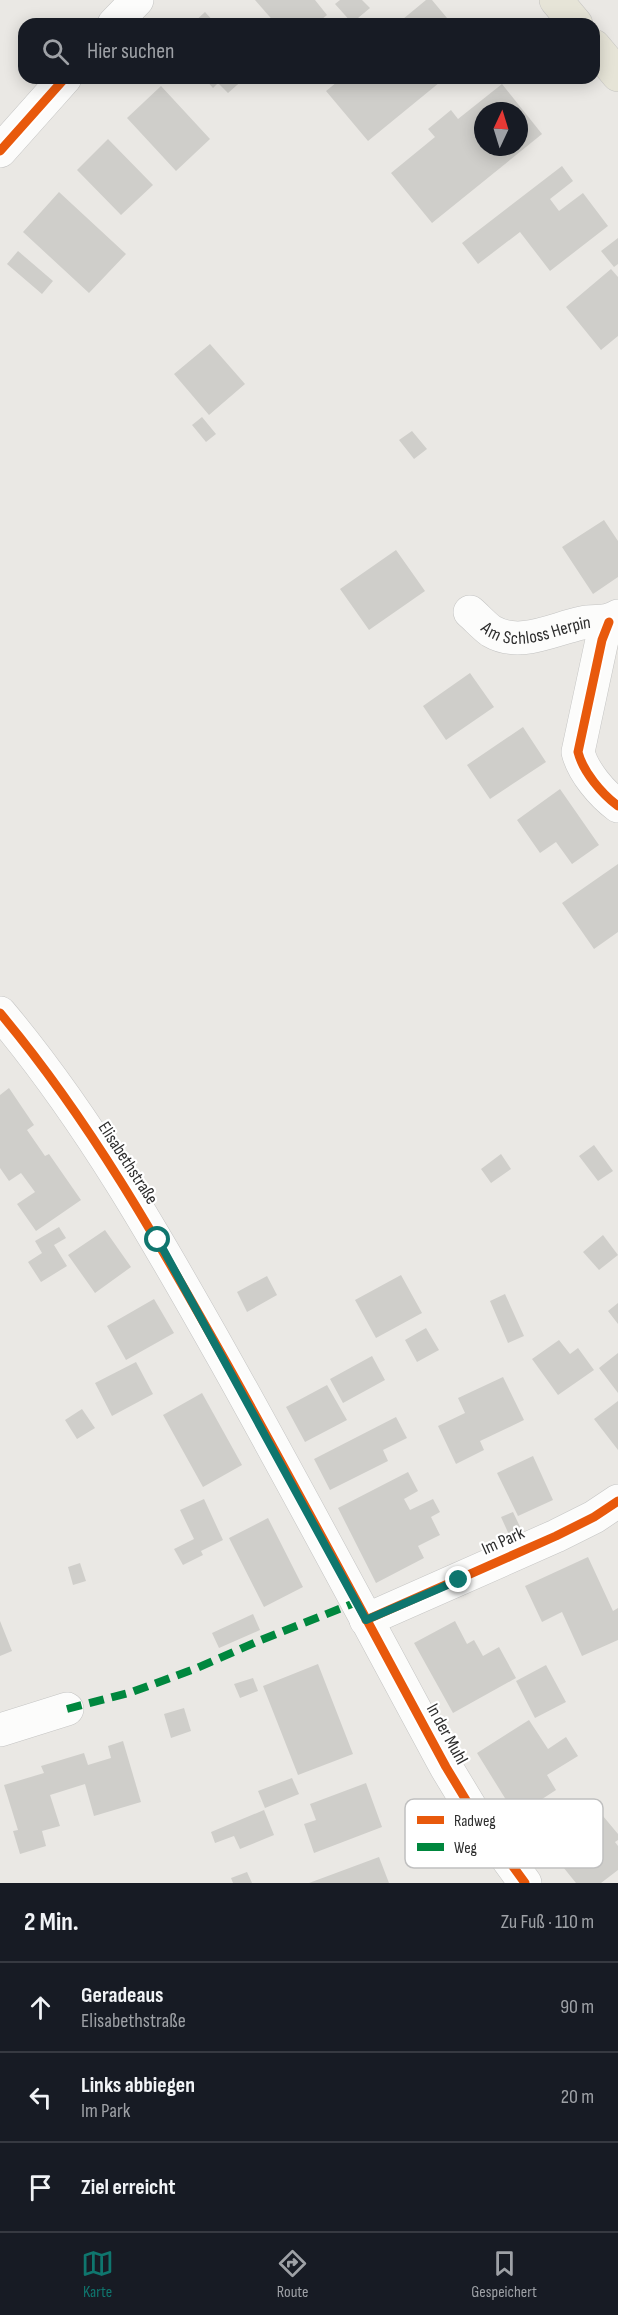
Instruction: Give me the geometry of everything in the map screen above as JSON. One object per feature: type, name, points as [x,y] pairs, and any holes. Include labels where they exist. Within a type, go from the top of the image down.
[{"type":"main road","points":[[556,0],[571,18]]},
{"type":"main road","points":[[600,53],[618,75]]},
{"type":"street","points":[[120,18],[137,0]]},
{"type":"street","points":[[0,151],[60,84]]},
{"type":"street","name":"Am Schloss Herpin","points":[[470,612],[492,631],[513,638],[538,636],[584,622],[614,619]]},
{"type":"street","name":"Am Schloss Herpin","points":[[614,619],[602,640],[578,752],[580,760],[605,796],[618,806]]},
{"type":"street","name":"Elisabethstraße","points":[[0,1013],[37,1057],[158,1240],[359,1607]]},
{"type":"street","name":"Im Park","points":[[359,1607],[556,1536],[594,1517],[618,1501]]},
{"type":"street","name":"In der Muhl","points":[[359,1607],[465,1799]]},
{"type":"street","points":[[0,1730],[67,1709]]},
{"type":"street","name":"In der Muhl","points":[[514,1868],[525,1883]]},
{"type":"building","points":[[255,0],[315,0],[327,15],[323,18],[271,18]]},
{"type":"building","points":[[340,0],[362,0],[370,8],[358,18],[348,18],[335,4]]},
{"type":"building","points":[[426,0],[432,0],[447,18],[404,18]]},
{"type":"building","points":[[205,12],[210,18],[198,18]]},
{"type":"building","points":[[219,84],[238,84],[228,93]]},
{"type":"building","points":[[335,84],[438,84],[368,141],[326,91]]},
{"type":"building","points":[[502,84],[516,102],[479,102]]},
{"type":"building","points":[[161,86],[210,139],[176,171],[127,118]]},
{"type":"building","points":[[474,106],[474,156],[515,156],[432,223],[391,173],[435,137],[428,129],[451,110],[458,119]]},
{"type":"building","points":[[528,116],[542,134],[528,145]]},
{"type":"building","points":[[108,139],[153,185],[121,215],[77,170]]},
{"type":"building","points":[[562,166],[573,181],[550,199],[559,211],[583,193],[608,226],[550,271],[520,232],[478,264],[462,243]]},
{"type":"building","points":[[59,192],[126,254],[89,293],[23,232]]},
{"type":"building","points":[[618,238],[618,264],[614,267],[601,251]]},
{"type":"building","points":[[18,251],[53,281],[42,294],[7,264]]},
{"type":"building","points":[[611,269],[618,277],[618,336],[601,350],[566,307]]},
{"type":"building","points":[[210,344],[245,384],[209,415],[174,374]]},
{"type":"building","points":[[202,417],[216,434],[206,442],[192,425]]},
{"type":"building","points":[[412,431],[427,449],[414,459],[399,440]]},
{"type":"building","points":[[604,520],[618,541],[618,577],[593,594],[562,547]]},
{"type":"building","points":[[396,550],[425,591],[369,630],[340,589]]},
{"type":"building","points":[[470,673],[494,707],[446,740],[423,706]]},
{"type":"building","points":[[523,727],[546,762],[490,799],[467,765]]},
{"type":"building","points":[[560,789],[599,845],[572,864],[556,842],[540,853],[517,820]]},
{"type":"building","points":[[618,864],[618,932],[594,949],[562,903]]},
{"type":"building","points":[[9,1088],[34,1125],[27,1130],[45,1156],[49,1154],[81,1200],[36,1231],[17,1204],[35,1192],[21,1173],[9,1181],[0,1168],[0,1095]]},
{"type":"building","points":[[594,1145],[613,1171],[598,1181],[579,1156]]},
{"type":"building","points":[[501,1154],[511,1169],[491,1183],[481,1169]]},
{"type":"building","points":[[59,1227],[66,1238],[54,1245],[67,1266],[41,1282],[28,1262],[42,1253],[35,1241]]},
{"type":"building","points":[[105,1230],[131,1267],[95,1293],[68,1255]]},
{"type":"building","points":[[603,1235],[618,1255],[599,1270],[583,1252]]},
{"type":"building","points":[[401,1275],[422,1313],[376,1338],[355,1300]]},
{"type":"building","points":[[267,1276],[277,1295],[247,1312],[237,1292]]},
{"type":"building","points":[[505,1294],[524,1336],[508,1343],[490,1301]]},
{"type":"building","points":[[154,1299],[174,1333],[126,1360],[107,1326]]},
{"type":"building","points":[[618,1303],[618,1324],[608,1311]]},
{"type":"building","points":[[426,1328],[439,1350],[417,1362],[405,1340]]},
{"type":"building","points":[[559,1340],[570,1354],[578,1348],[594,1370],[558,1395],[532,1359]]},
{"type":"building","points":[[618,1353],[618,1393],[599,1368]]},
{"type":"building","points":[[372,1356],[385,1380],[343,1403],[330,1379]]},
{"type":"building","points":[[136,1362],[153,1394],[112,1416],[95,1383]]},
{"type":"building","points":[[503,1377],[524,1420],[480,1441],[484,1450],[456,1464],[438,1426],[465,1413],[458,1398]]},
{"type":"building","points":[[327,1385],[347,1420],[305,1442],[286,1407]]},
{"type":"building","points":[[202,1393],[242,1465],[203,1487],[163,1415]]},
{"type":"building","points":[[618,1401],[618,1450],[594,1419]]},
{"type":"building","points":[[82,1409],[95,1428],[77,1439],[65,1420]]},
{"type":"building","points":[[396,1417],[407,1438],[383,1450],[388,1461],[330,1490],[314,1459]]},
{"type":"building","points":[[533,1456],[553,1500],[518,1516],[497,1473]]},
{"type":"building","points":[[408,1472],[418,1491],[404,1499],[410,1510],[433,1499],[440,1512],[431,1517],[440,1535],[418,1546],[424,1558],[376,1583],[338,1508]]},
{"type":"building","points":[[204,1499],[223,1540],[201,1551],[203,1555],[183,1565],[174,1549],[194,1539],[180,1510]]},
{"type":"building","points":[[513,1512],[523,1533],[511,1539],[501,1517]]},
{"type":"building","points":[[268,1518],[303,1587],[264,1607],[229,1538]]},
{"type":"building","points":[[588,1557],[613,1611],[618,1608],[618,1640],[582,1656],[562,1612],[542,1622],[525,1586]]},
{"type":"building","points":[[80,1563],[86,1581],[73,1585],[68,1567]]},
{"type":"building","points":[[253,1614],[260,1630],[219,1648],[212,1633]]},
{"type":"building","points":[[0,1621],[12,1651],[0,1656]]},
{"type":"building","points":[[455,1621],[467,1644],[474,1640],[483,1656],[499,1647],[516,1678],[453,1713],[414,1643]]},
{"type":"building","points":[[318,1664],[353,1754],[298,1775],[263,1686]]},
{"type":"building","points":[[546,1665],[566,1702],[535,1718],[516,1681]]},
{"type":"building","points":[[253,1678],[258,1691],[240,1698],[234,1684]]},
{"type":"building","points":[[184,1708],[191,1731],[171,1738],[164,1714]]},
{"type":"building","points":[[529,1720],[548,1749],[566,1737],[578,1756],[547,1775],[556,1790],[542,1799],[505,1799],[477,1753]]},
{"type":"building","points":[[123,1741],[141,1802],[94,1816],[85,1784],[50,1795],[60,1826],[42,1831],[46,1846],[20,1854],[13,1831],[18,1830],[4,1785],[44,1773],[41,1766],[84,1753],[88,1765],[111,1758],[108,1746]]},
{"type":"building","points":[[292,1778],[299,1794],[265,1808],[258,1791]]},
{"type":"building","points":[[366,1783],[382,1827],[314,1853],[304,1824],[316,1820],[310,1804]]},
{"type":"building","points":[[264,1810],[274,1835],[240,1849],[234,1836],[215,1843],[211,1832]]},
{"type":"building","points":[[603,1816],[618,1834],[618,1840],[615,1842],[618,1846],[618,1870],[601,1883],[576,1883],[564,1868],[603,1868]]},
{"type":"building","points":[[379,1857],[389,1883],[309,1883]]},
{"type":"building","points":[[247,1872],[252,1883],[233,1883],[231,1878]]},
{"type":"marked path","points":[[67,1709],[132,1692],[197,1668],[357,1602]]},
{"type":"cycle path","points":[[0,151],[60,84]]},
{"type":"cycle path","points":[[609,622],[602,640],[578,752],[580,760],[594,782],[618,806]]},
{"type":"cycle path","points":[[0,1013],[93,1138],[148,1226],[254,1412],[465,1799]]},
{"type":"cycle path","points":[[366,1620],[556,1536],[594,1517],[618,1501]]},
{"type":"cycle path","points":[[514,1868],[525,1883]]},
{"type":"route","points":[[158,1240],[366,1620],[459,1580]]}]
